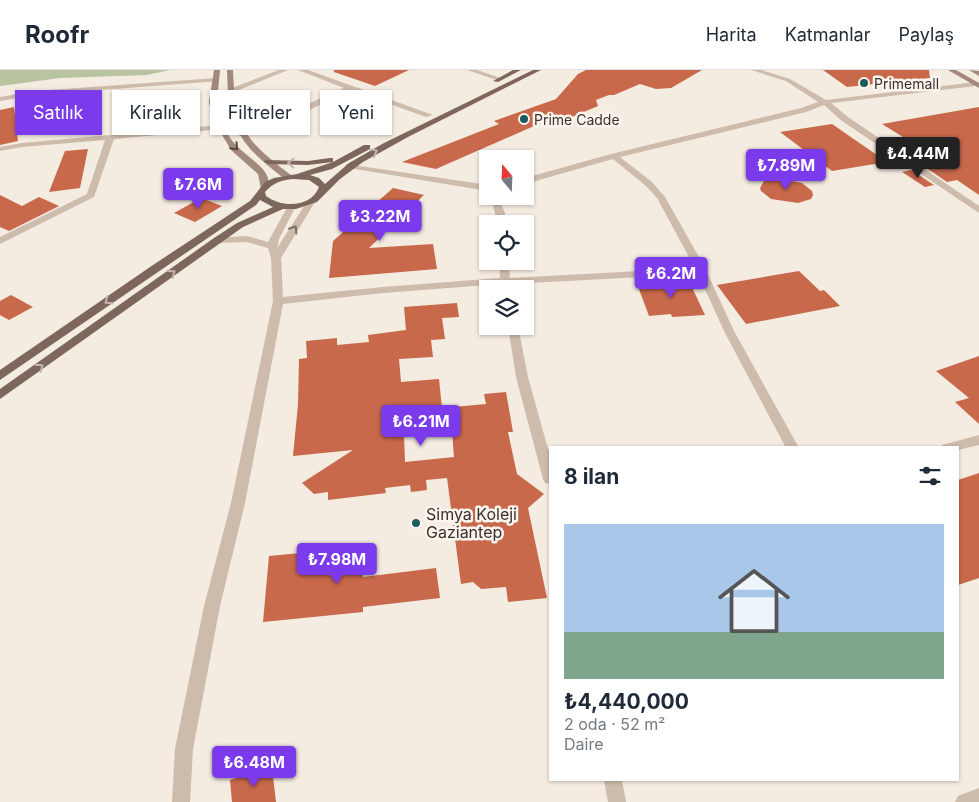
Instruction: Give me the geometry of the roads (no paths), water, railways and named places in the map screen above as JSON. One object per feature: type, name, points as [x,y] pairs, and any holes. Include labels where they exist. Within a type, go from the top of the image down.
[{"type":"main road","points":[[491,84],[518,70]]},
{"type":"main road","points":[[0,395],[240,225],[286,206],[311,202],[334,177],[349,166],[415,130],[538,70]]},
{"type":"main road","points":[[0,376],[156,267],[253,203],[270,183],[329,167],[474,92]]},
{"type":"main road","points":[[268,162],[308,163],[350,156]]},
{"type":"main road","points":[[298,176],[307,177],[321,183],[323,187],[322,192]]},
{"type":"main road","points":[[263,190],[262,197],[265,201],[286,206]]},
{"type":"street","points":[[215,90],[217,70]]},
{"type":"street","points":[[230,70],[231,90],[285,70]]},
{"type":"street","points":[[301,70],[429,115]]},
{"type":"street","points":[[470,70],[500,79]]},
{"type":"street","points":[[754,70],[788,80],[815,98],[825,102],[845,119],[979,210]]},
{"type":"street","points":[[951,70],[977,85]]},
{"type":"street","points":[[972,70],[979,74]]},
{"type":"street","points":[[0,99],[35,93],[217,80]]},
{"type":"street","points":[[534,178],[614,156],[803,110],[825,102],[977,85]]},
{"type":"street","points":[[310,106],[351,88]]},
{"type":"street","points":[[0,149],[22,144],[210,128]]},
{"type":"street","points":[[225,135],[234,148],[262,173],[265,179],[263,190]]},
{"type":"street","points":[[243,135],[249,144],[268,162],[288,177]]},
{"type":"street","points":[[0,241],[91,195],[110,138]]},
{"type":"street","points":[[614,156],[649,184],[661,198],[792,446]]},
{"type":"street","points":[[349,166],[479,187]]},
{"type":"street","points":[[274,252],[311,202]]},
{"type":"street","points":[[181,802],[184,749],[212,606],[238,503],[278,301],[274,239],[286,206]]},
{"type":"street","points":[[217,240],[247,238],[274,252]]},
{"type":"street","points":[[534,283],[701,271]]},
{"type":"street","points":[[278,301],[317,296],[479,287]]},
{"type":"street","points":[[515,335],[522,377],[549,475]]},
{"type":"street","points":[[954,446],[979,440]]},
{"type":"street","points":[[613,781],[617,802]]},
{"type":"street","points":[[964,802],[979,796]]},
{"type":"place","name":"Primemall","points":[[864,83]]},
{"type":"place","name":"Prime Cadde","points":[[524,119]]},
{"type":"place","name":"Simya Koleji Gaziantep","points":[[416,523]]}]
